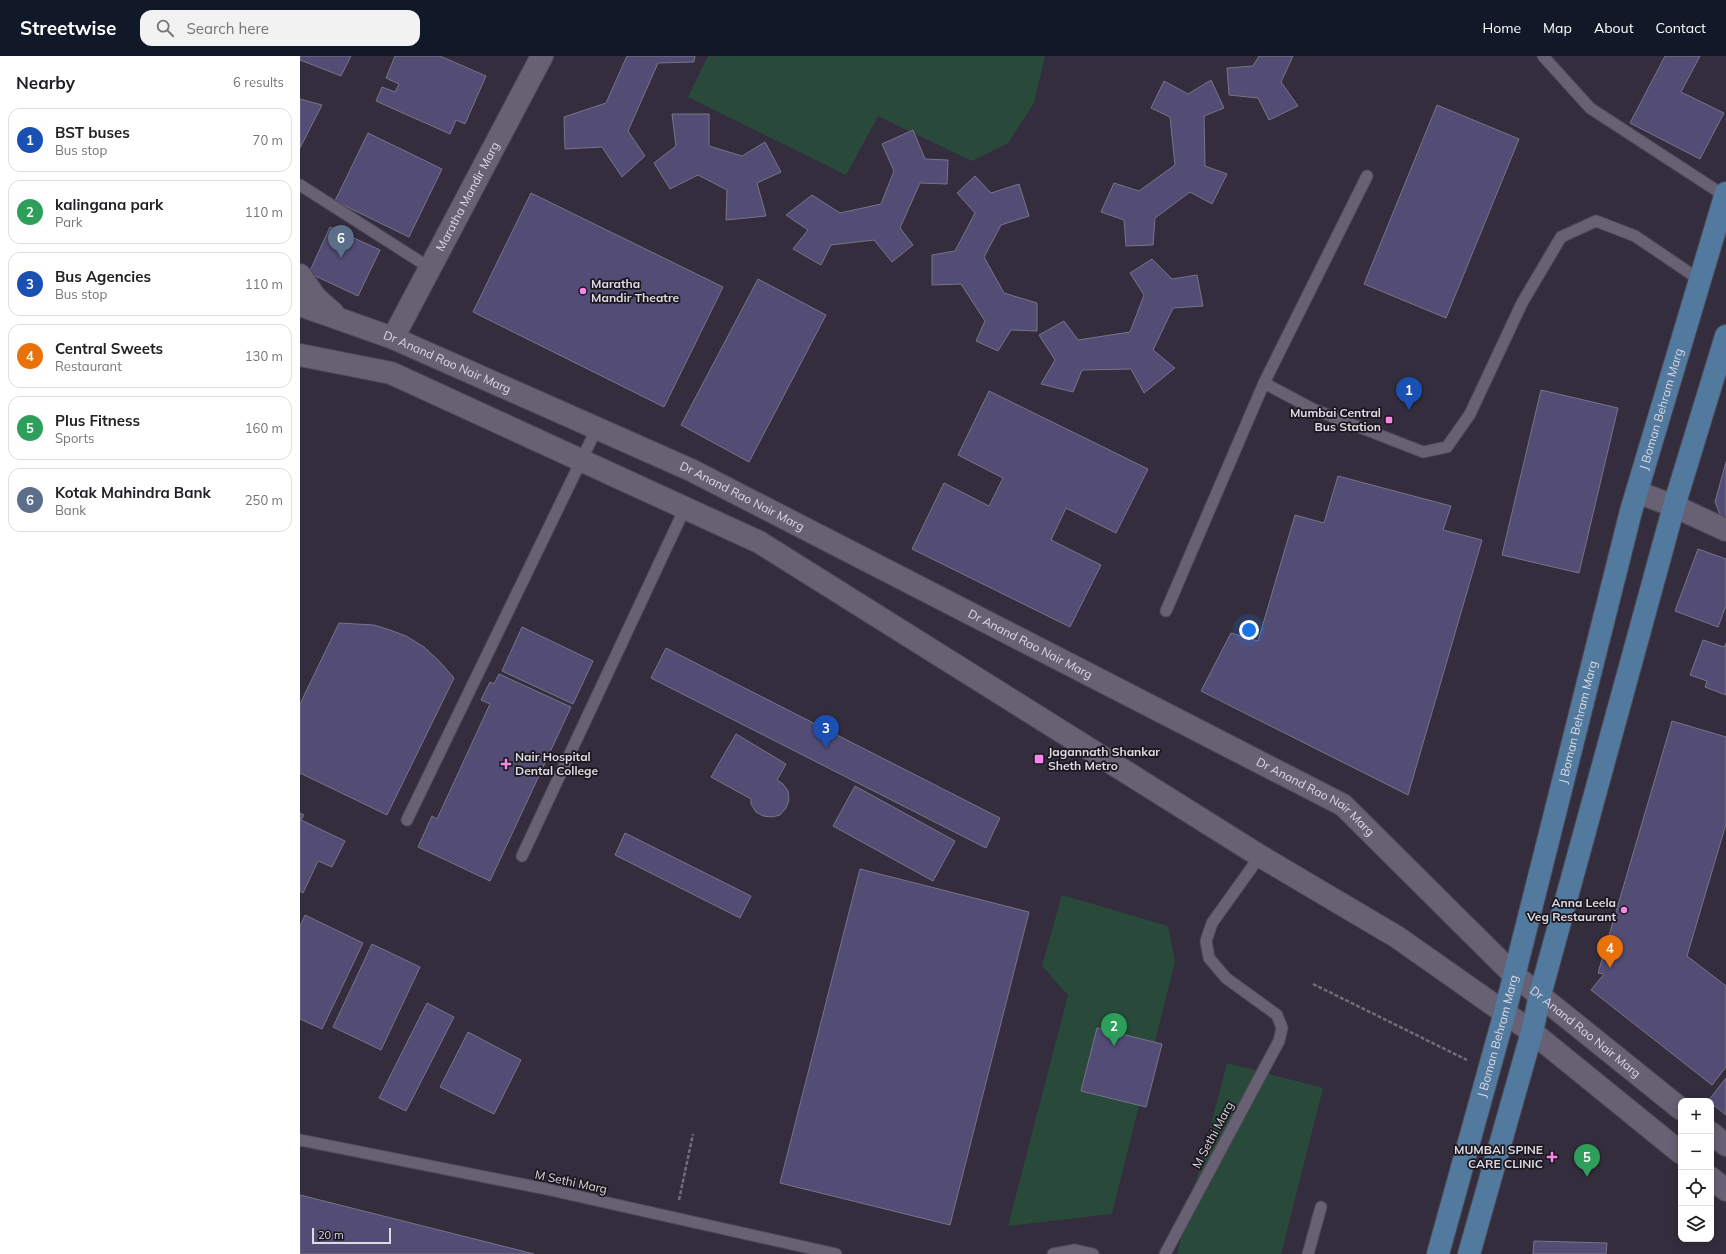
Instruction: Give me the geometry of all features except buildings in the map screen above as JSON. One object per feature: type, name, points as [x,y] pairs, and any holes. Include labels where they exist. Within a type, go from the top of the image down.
[{"type":"main road","name":"Maratha Mandir Marg","points":[[393,338],[542,56]]},
{"type":"main road","name":"J Boman Behram Marg","points":[[1438,1254],[1505,1012],[1513,974],[1637,492],[1726,195]]},
{"type":"main road","points":[[300,275],[316,298],[338,318]]},
{"type":"main road","name":"Dr Anand Rao Nair Marg","points":[[300,305],[393,338],[691,470],[1343,805],[1513,974],[1678,1107]]},
{"type":"main road","points":[[1469,1254],[1532,1032],[1540,995],[1674,506],[1726,336]]},
{"type":"main road","points":[[300,355],[391,373],[760,542],[1260,856],[1397,937],[1532,1032],[1678,1151]]},
{"type":"main road","points":[[1637,492],[1674,506],[1726,530]]},
{"type":"main road","points":[[1712,1134],[1726,1145]]},
{"type":"main road","points":[[1714,1180],[1726,1190]]},
{"type":"lane","points":[[1543,56],[1590,108],[1726,195]]},
{"type":"lane","points":[[1166,611],[1264,383],[1367,176]]},
{"type":"lane","points":[[300,185],[430,268]]},
{"type":"lane","points":[[1264,383],[1313,409],[1423,452],[1447,447],[1470,414],[1522,303],[1561,237],[1596,221],[1635,236],[1700,280]]},
{"type":"lane","points":[[407,820],[597,428]]},
{"type":"lane","points":[[522,856],[685,508]]},
{"type":"lane","name":"M Sethi Marg","points":[[1165,1254],[1279,1041],[1282,1028],[1277,1015],[1226,978],[1209,958],[1206,941],[1212,923],[1260,856]]},
{"type":"lane","name":"M Sethi Marg","points":[[300,1140],[546,1189],[836,1254]]},
{"type":"lane","points":[[1308,1254],[1321,1207]]},
{"type":"lane","points":[[1053,1254],[1075,1250],[1093,1254]]},
{"type":"path","points":[[1313,984],[1472,1062]]},
{"type":"path","points":[[675,1218],[694,1134]]},
{"type":"green space","points":[[708,56],[1045,56],[1034,103],[1008,143],[972,161],[878,116],[846,175],[688,97]]},
{"type":"green space","points":[[1062,895],[1168,926],[1175,962],[1112,1214],[1008,1226],[1068,995],[1042,966]]},
{"type":"green space","points":[[1227,1063],[1323,1088],[1281,1254],[1177,1254]]},
{"type":"place","name":"Kotak Mahindra Bank","points":[[341,258]]},
{"type":"place","name":"Maratha Mandir Theatre","points":[[583,291]]},
{"type":"place","name":"BST buses","points":[[1409,410]]},
{"type":"place","name":"Mumbai Central Bus Station","points":[[1389,420]]},
{"type":"place","name":"Bus Agencies","points":[[826,748]]},
{"type":"place","name":"Jagannath Shankar Sheth Metro","points":[[1039,759]]},
{"type":"place","name":"Nair Hospital Dental College","points":[[506,764]]},
{"type":"place","name":"Anna Leela Veg Restaurant","points":[[1624,910]]},
{"type":"place","name":"Central Sweets","points":[[1610,968]]},
{"type":"place","name":"kalingana park","points":[[1114,1046]]},
{"type":"place","name":"MUMBAI SPINE CARE CLINIC","points":[[1552,1157]]},
{"type":"place","name":"Plus Fitness","points":[[1587,1177]]}]
